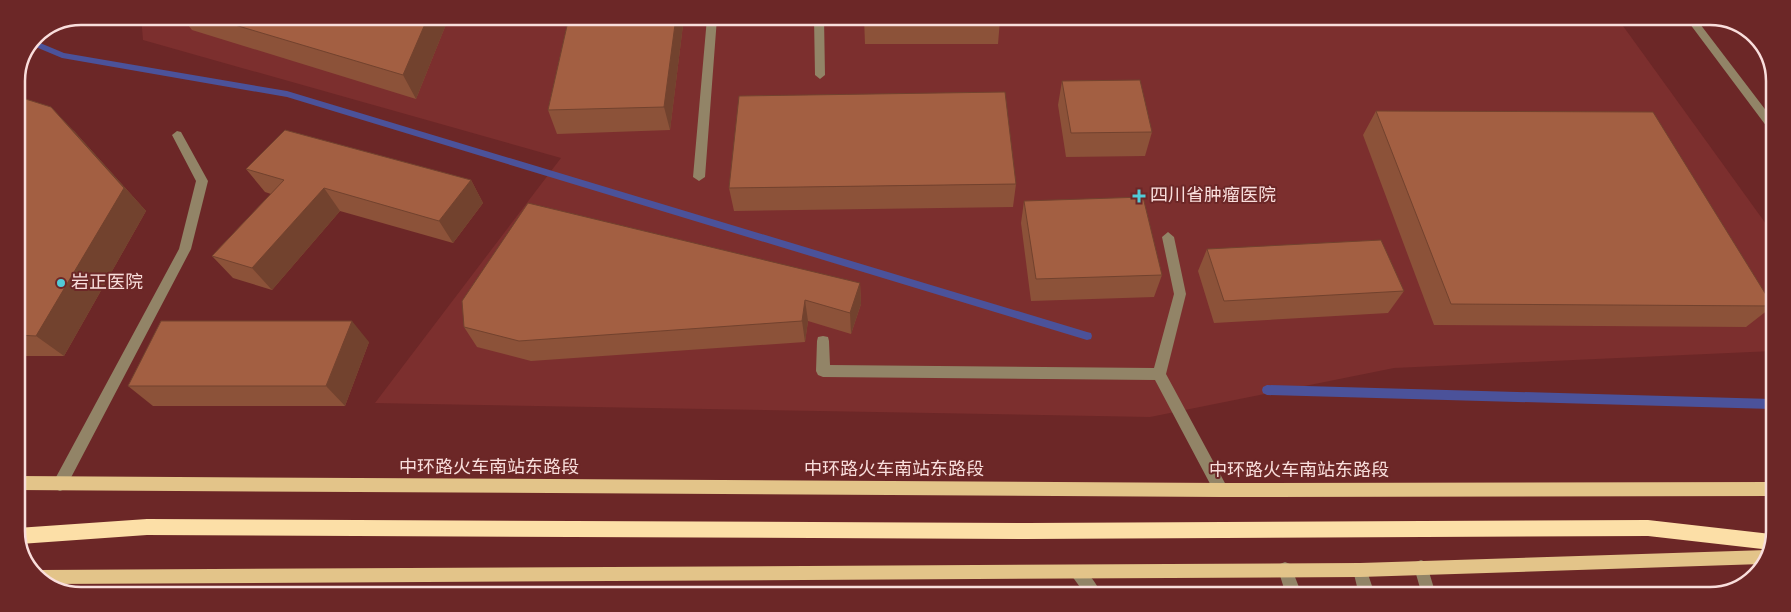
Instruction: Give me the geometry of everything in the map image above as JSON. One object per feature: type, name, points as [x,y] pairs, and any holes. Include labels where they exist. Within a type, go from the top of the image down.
[{"type":"highway","points":[[25,535],[147,527],[1027,531],[1648,528],[1765,541]]},
{"type":"main road","name":"中环路火车南站东路段","points":[[25,483],[1220,490],[1766,489]]},
{"type":"main road","points":[[49,577],[1360,570],[1421,566],[1759,557]]},
{"type":"street","points":[[699,177],[711,25]]},
{"type":"street","points":[[820,25],[820,75]]},
{"type":"street","points":[[1696,25],[1766,117]]},
{"type":"street","points":[[60,484],[185,249],[202,181],[178,135]]},
{"type":"street","points":[[1168,237],[1180,294],[1160,374],[1220,490]]},
{"type":"street","points":[[823,341],[823,371],[1160,374]]},
{"type":"street","points":[[1421,566],[1427,587]]},
{"type":"street","points":[[1284,569],[1291,587]]},
{"type":"street","points":[[1360,570],[1365,587]]},
{"type":"street","points":[[1076,572],[1088,587]]},
{"type":"shaded area","name":"四川省肿瘤医院","points":[[142,25],[1622,25],[1766,224],[1766,351],[1394,368],[1150,417],[375,403],[561,158],[143,40]]},
{"type":"building","points":[[235,25],[425,25],[403,75]]},
{"type":"building","points":[[567,25],[675,25],[664,107],[548,110]]},
{"type":"building","points":[[1140,80],[1152,132],[1071,133],[1062,81]]},
{"type":"building","points":[[1005,92],[1016,184],[729,188],[739,96]]},
{"type":"building","name":"岩正医院","points":[[25,99],[51,107],[124,188],[36,336],[25,335]]},
{"type":"building","points":[[1376,111],[1653,112],[1766,295],[1766,306],[1451,304]]},
{"type":"building","points":[[285,130],[471,180],[439,221],[324,188],[252,268],[212,256],[284,180],[246,169]]},
{"type":"building","points":[[1143,197],[1162,275],[1036,279],[1024,201]]},
{"type":"building","points":[[528,203],[860,283],[850,313],[805,300],[802,321],[519,341],[464,327],[462,301]]},
{"type":"building","points":[[1381,240],[1404,291],[1224,301],[1207,249]]},
{"type":"building","points":[[161,321],[352,321],[326,386],[128,386]]},
{"type":"waterway","points":[[38,45],[62,55],[287,94],[1087,336]]},
{"type":"waterway","points":[[1267,390],[1766,404]]},
{"type":"place","name":"四川省肿瘤医院","points":[[1139,196]]},
{"type":"place","name":"岩正医院","points":[[61,283]]}]
